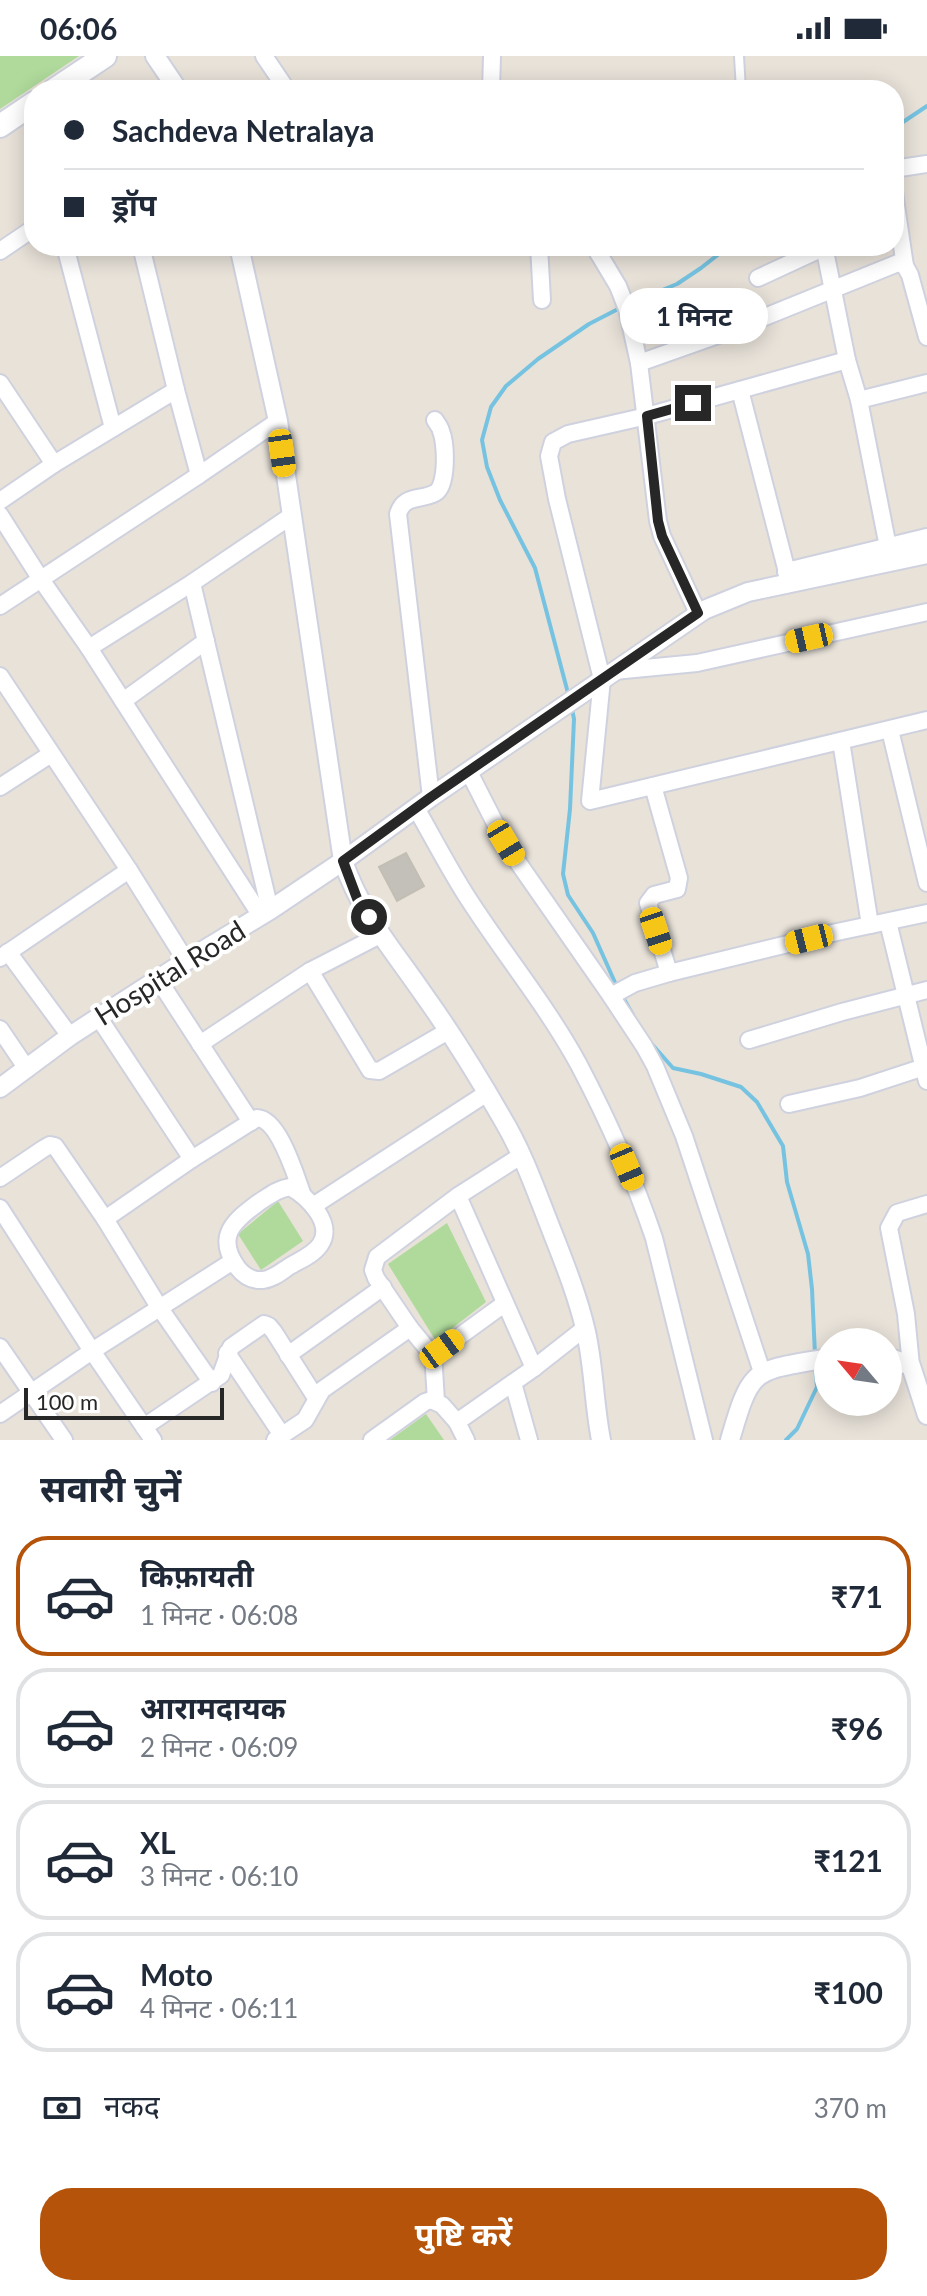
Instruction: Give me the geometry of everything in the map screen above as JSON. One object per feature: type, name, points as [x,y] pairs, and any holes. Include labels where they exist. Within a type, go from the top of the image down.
[{"type":"main road","points":[[69,80],[105,56]]},
{"type":"main road","points":[[0,126],[24,110]]},
{"type":"street","points":[[155,56],[171,80]]},
{"type":"street","points":[[264,56],[280,80]]},
{"type":"street","points":[[491,80],[492,56]]},
{"type":"street","points":[[904,167],[927,164]]},
{"type":"street","points":[[0,251],[24,235]]},
{"type":"street","points":[[68,256],[113,428]]},
{"type":"street","points":[[143,256],[199,475]]},
{"type":"street","points":[[241,256],[278,421],[343,861],[358,901],[448,1031],[522,1155],[565,1265],[585,1328],[601,1440]]},
{"type":"street","points":[[540,256],[542,300]]},
{"type":"street","points":[[600,256],[626,305],[639,363],[662,536],[701,611]]},
{"type":"street","points":[[758,278],[805,256]]},
{"type":"street","points":[[826,256],[888,547]]},
{"type":"street","points":[[904,256],[927,337]]},
{"type":"street","points":[[639,363],[735,329],[891,265],[898,263],[905,266]]},
{"type":"street","points":[[847,360],[558,438],[550,447],[557,499],[602,679],[590,801],[927,720]]},
{"type":"street","points":[[0,383],[54,464]]},
{"type":"street","points":[[859,400],[927,383]]},
{"type":"street","points":[[0,501],[54,464],[176,390]]},
{"type":"street","points":[[740,390],[787,572]]},
{"type":"street","points":[[435,420],[443,437],[444,481],[439,491],[407,499],[398,514],[423,802],[464,892],[551,1019],[579,1066],[620,1150],[654,1238],[704,1440]]},
{"type":"street","points":[[0,606],[278,421]]},
{"type":"street","points":[[0,515],[265,913]]},
{"type":"street","points":[[89,648],[291,516]]},
{"type":"street","points":[[701,611],[724,588],[927,538]]},
{"type":"street","points":[[701,611],[748,592],[927,554]]},
{"type":"street","points":[[192,583],[265,913]]},
{"type":"street","name":"Hospital Road","points":[[0,1088],[70,1036],[343,861],[423,802],[701,611]]},
{"type":"street","points":[[602,679],[697,663],[927,612]]},
{"type":"street","points":[[123,701],[206,641]]},
{"type":"street","points":[[0,676],[186,961]]},
{"type":"street","points":[[890,730],[927,883]]},
{"type":"street","points":[[841,741],[870,925]]},
{"type":"street","points":[[0,787],[51,754]]},
{"type":"street","points":[[469,772],[517,861],[614,994],[644,1046],[674,1110],[762,1372]]},
{"type":"street","points":[[653,786],[679,878],[677,889],[654,895],[648,903],[669,973]]},
{"type":"street","points":[[70,1036],[4,955],[129,870]]},
{"type":"street","points":[[614,994],[635,983],[669,973],[927,913]]},
{"type":"street","points":[[789,1104],[926,1072],[888,922]]},
{"type":"street","points":[[200,1044],[310,971],[380,935]]},
{"type":"street","points":[[310,971],[370,1070],[379,1071],[448,1031]]},
{"type":"street","points":[[158,979],[251,1122]]},
{"type":"street","points":[[749,1040],[927,990]]},
{"type":"street","points":[[99,1018],[192,1159]]},
{"type":"street","points":[[0,1029],[27,1069]]},
{"type":"street","points":[[308,1199],[487,1093]]},
{"type":"street","points":[[105,1219],[192,1159],[261,1118],[271,1125],[288,1155],[325,1227],[325,1236],[314,1251],[271,1278],[261,1281],[246,1276],[233,1261],[228,1229],[237,1219],[282,1188],[290,1187],[308,1199]]},
{"type":"street","points":[[0,1178],[43,1149],[55,1146],[212,1383]]},
{"type":"street","points":[[466,1440],[457,1422],[436,1401],[433,1353],[410,1328],[373,1270],[377,1257],[458,1196],[522,1155]]},
{"type":"street","points":[[458,1196],[534,1368]]},
{"type":"street","points":[[927,1204],[897,1213],[889,1228],[906,1314],[911,1366],[927,1415]]},
{"type":"street","points":[[0,1208],[148,1434],[221,1375],[227,1353],[236,1342],[264,1324],[269,1326],[316,1398]]},
{"type":"street","points":[[0,1414],[233,1261]]},
{"type":"street","points":[[288,1355],[383,1287]]},
{"type":"street","points":[[433,1353],[504,1304]]},
{"type":"street","points":[[227,1353],[278,1438],[305,1420],[316,1398],[331,1383],[410,1328]]},
{"type":"street","points":[[457,1422],[585,1328]]},
{"type":"street","points":[[0,1347],[64,1440]]},
{"type":"street","points":[[730,1440],[742,1398],[751,1382],[762,1372],[814,1361]]},
{"type":"street","points":[[902,1362],[911,1366]]},
{"type":"street","points":[[513,1383],[529,1440]]},
{"type":"street","points":[[372,1440],[425,1402],[436,1401]]},
{"type":"lane","points":[[739,56],[740,80]]},
{"type":"green space","points":[[0,56],[79,56],[43,80],[24,80],[24,93],[0,109]]},
{"type":"green space","points":[[278,1201],[303,1241],[261,1270],[238,1234]]},
{"type":"green space","points":[[447,1223],[486,1302],[436,1341],[388,1264]]},
{"type":"green space","points":[[426,1414],[444,1440],[390,1440]]},
{"type":"building","points":[[406,853],[424,886],[397,901],[379,867]]},
{"type":"waterway","points":[[904,121],[927,106]]},
{"type":"waterway","points":[[628,304],[677,284],[716,256]]},
{"type":"waterway","points":[[569,697],[535,568],[500,500],[487,467],[482,440],[491,407],[506,386],[538,359],[589,324],[620,308]]},
{"type":"waterway","points":[[572,709],[570,809],[563,874],[568,895],[593,933],[617,987]]},
{"type":"waterway","points":[[621,994],[633,1015]]},
{"type":"waterway","points":[[650,1042],[673,1068],[741,1087],[757,1102],[783,1146],[787,1182],[808,1254],[814,1333]]},
{"type":"waterway","points":[[786,1440],[797,1429],[814,1393]]},
{"type":"route","points":[[369,917],[358,901],[343,861],[698,613],[658,521],[647,416],[693,403]]}]
